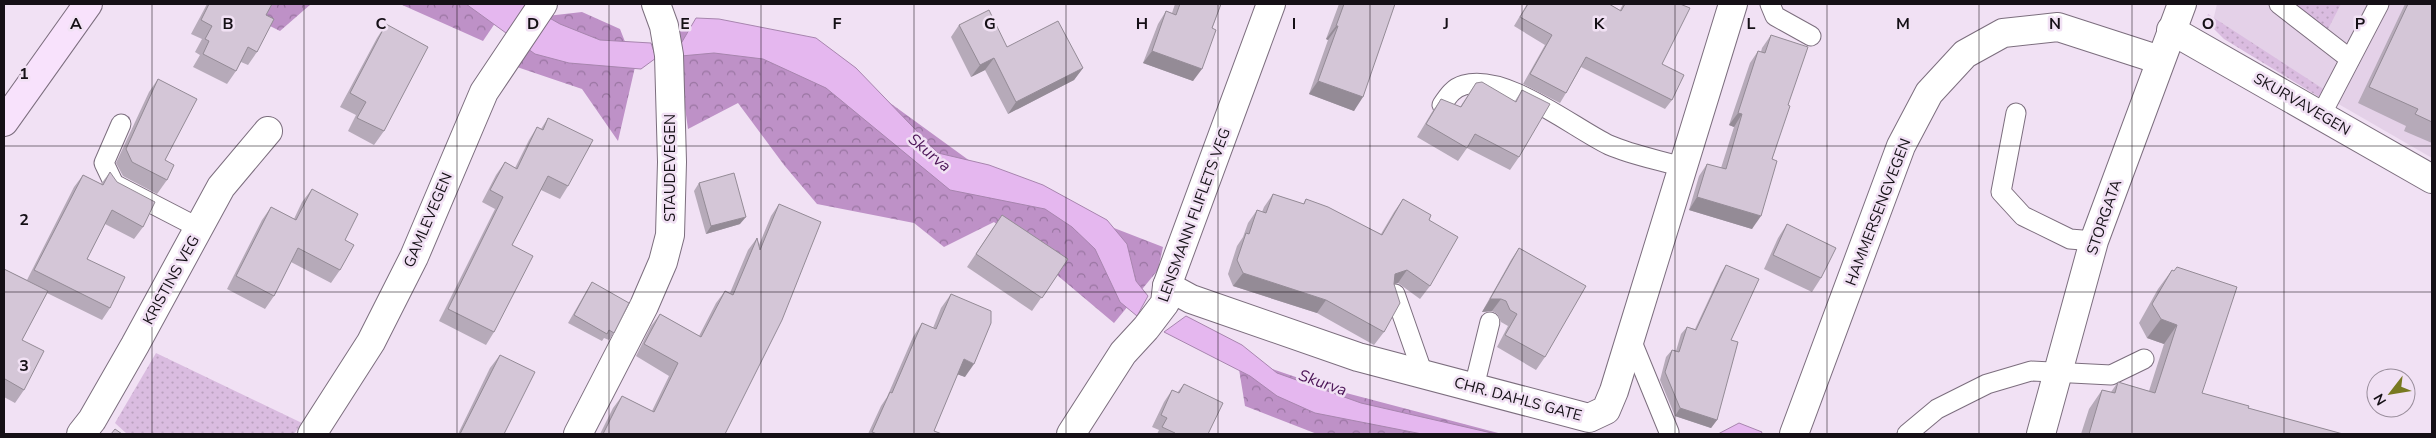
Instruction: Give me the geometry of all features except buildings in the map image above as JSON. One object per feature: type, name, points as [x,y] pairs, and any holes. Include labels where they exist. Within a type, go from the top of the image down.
[{"type":"street","points":[[4,122],[88,4]]},
{"type":"street","name":"GAMLEVEGEN","points":[[312,434],[370,342],[414,257],[484,92],[542,4]]},
{"type":"street","name":"STAUDEVEGEN","points":[[578,434],[644,306],[663,262],[670,235],[672,179],[670,74],[664,26],[656,4]]},
{"type":"street","name":"LENSMANN FLIFLETS VEG","points":[[1070,434],[1123,353],[1146,328],[1166,294],[1271,4]]},
{"type":"street","name":"CHR. DAHLS GATE","points":[[1166,294],[1191,299],[1348,354],[1589,418],[1606,410],[1734,4]]},
{"type":"street","name":"STORGATA","points":[[2041,434],[2094,241],[2182,4]]},
{"type":"street","name":"HAMMERSENGVEGEN","points":[[1794,434],[1901,146],[1929,93],[1964,54],[2003,34],[2058,27],[2160,60]]},
{"type":"street","name":"SKURVAVEGEN","points":[[2171,30],[2432,179]]},
{"type":"street","name":"KRISTINS VEG","points":[[81,434],[92,420],[135,345],[221,188],[268,131]]},
{"type":"lane","points":[[1770,4],[1775,16],[1811,36]]},
{"type":"lane","points":[[2279,4],[2350,59]]},
{"type":"lane","points":[[2321,115],[2379,4]]},
{"type":"lane","points":[[1442,105],[1451,92],[1463,85],[1479,82],[1521,94],[1610,145],[1682,167]]},
{"type":"lane","points":[[2016,113],[2001,192],[2023,216],[2070,239],[2094,241]]},
{"type":"lane","points":[[122,124],[104,163],[114,184],[199,228]]},
{"type":"lane","points":[[1395,294],[1423,374]]},
{"type":"lane","points":[[1474,387],[1490,322]]},
{"type":"lane","points":[[1630,337],[1669,432]]},
{"type":"lane","points":[[1907,434],[1936,409],[1987,384],[2030,371],[2111,375],[2144,359]]},
{"type":"shaded area","points":[[2217,4],[2432,4],[2432,158],[2290,76],[2213,21]]},
{"type":"shaded area","points":[[2285,4],[2341,4],[2327,31]]},
{"type":"shaded area","points":[[2208,14],[2331,94],[2324,100],[2224,39],[2206,21]]},
{"type":"shaded area","points":[[156,353],[302,423],[294,434],[127,434],[115,423]]},
{"type":"green space","points":[[226,4],[311,4],[280,31]]},
{"type":"green space","points":[[400,4],[508,4],[483,41]]},
{"type":"green space","points":[[582,12],[620,29],[635,67],[618,141],[582,89],[517,67],[547,16]]},
{"type":"green space","points":[[688,27],[767,38],[835,63],[1003,185],[1163,247],[1158,270],[1114,323],[994,222],[944,247],[914,223],[817,204],[784,165],[738,103],[688,129],[674,30]]},
{"type":"green space","points":[[1237,357],[1331,389],[1502,434],[1317,434],[1245,406]]},
{"type":"water","points":[[466,4],[525,4],[560,24],[600,40],[651,43],[656,58],[641,69],[569,63],[535,54]]},
{"type":"water","name":"Skurva","points":[[696,18],[719,19],[816,38],[856,68],[938,153],[989,165],[1043,185],[1107,220],[1127,244],[1136,281],[1148,296],[1137,316],[1120,302],[1095,249],[1072,227],[1045,209],[950,190],[826,88],[763,59],[714,53],[681,56],[679,47]]},
{"type":"water","points":[[1186,316],[1242,345],[1277,373],[1361,403],[1496,434],[1422,434],[1315,413],[1277,396],[1250,376],[1164,332]]},
{"type":"water","points":[[1739,423],[1762,432],[1761,434],[1718,434]]}]
